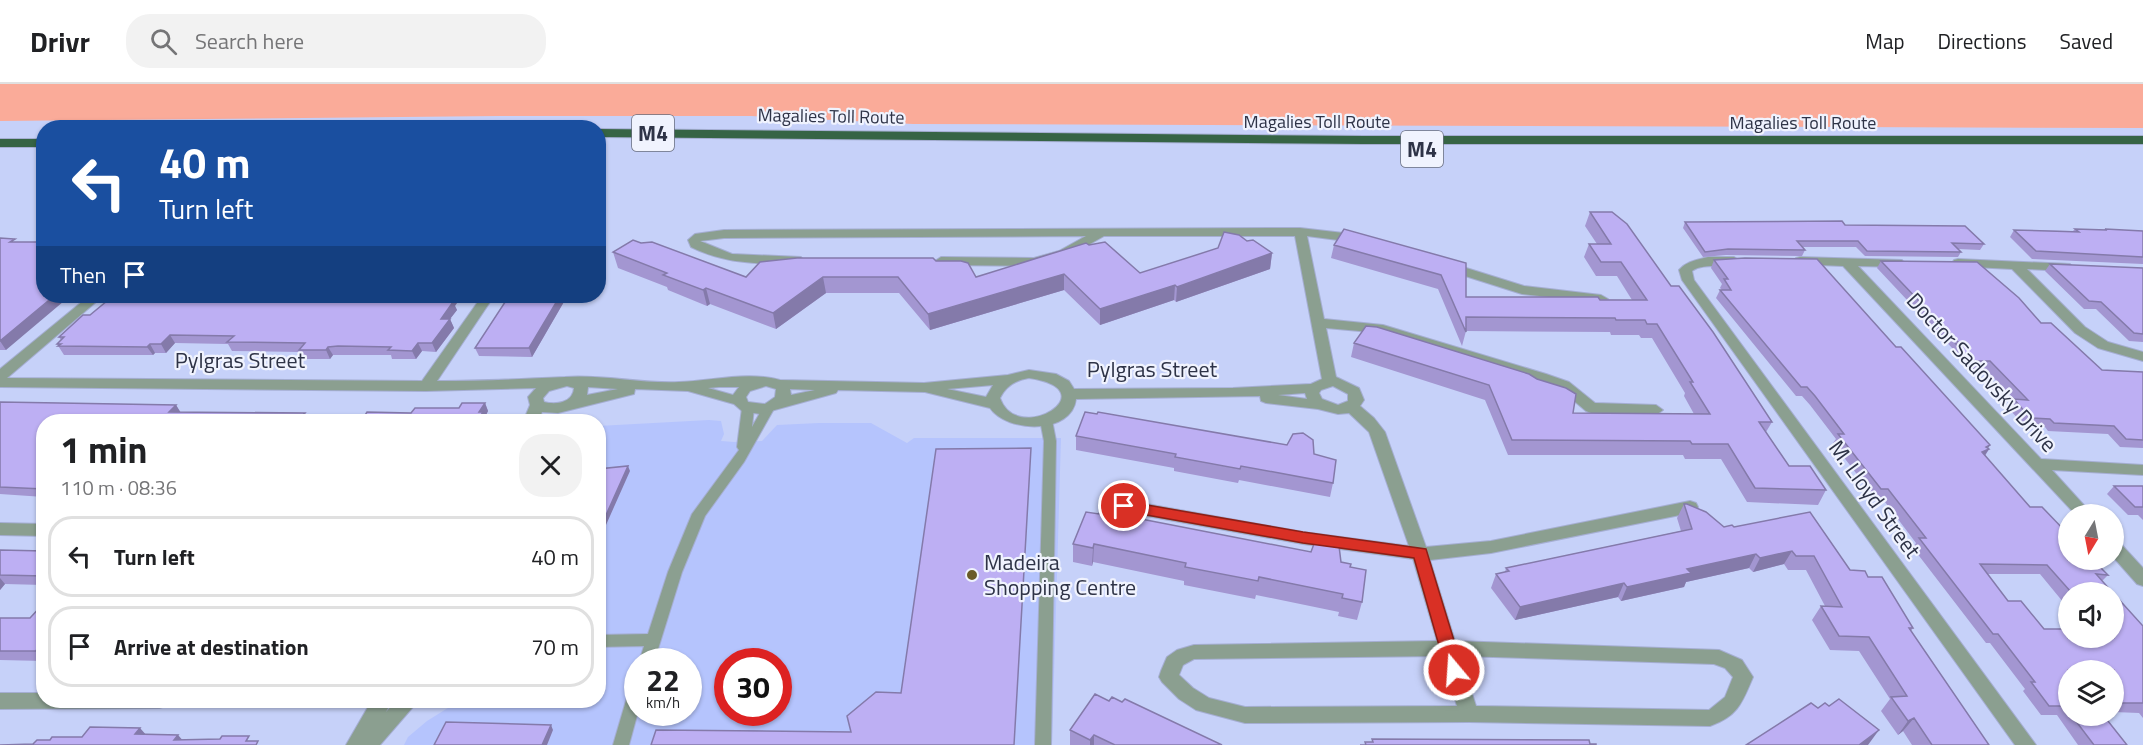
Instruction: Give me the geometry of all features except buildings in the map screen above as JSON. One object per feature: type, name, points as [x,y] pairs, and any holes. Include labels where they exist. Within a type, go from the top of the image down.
[{"type":"highway","name":"Magalies Toll Route","points":[[606,133],[1365,140],[2143,140]]},
{"type":"highway","points":[[0,134],[36,134]]},
{"type":"highway","points":[[0,143],[36,143]]},
{"type":"highway","name":"Magalies Toll Route","points":[[606,144],[1363,149],[2143,148]]},
{"type":"street","points":[[931,261],[1035,262],[1063,254],[1103,232]]},
{"type":"street","points":[[1300,232],[1330,382]]},
{"type":"street","points":[[814,260],[728,258],[713,254],[695,244],[694,240],[699,237],[724,234],[1300,232],[1346,236],[1370,241]]},
{"type":"street","name":"M. Lloyd Street","points":[[1748,261],[1708,261],[1694,264],[1685,270],[1688,280],[2026,745]]},
{"type":"street","points":[[1792,261],[1906,263]]},
{"type":"street","points":[[1434,262],[1522,290],[1601,299]]},
{"type":"street","name":"Doctor Sadovsky Drive","points":[[1846,262],[2075,504]]},
{"type":"street","points":[[1942,263],[2084,267]]},
{"type":"street","points":[[2014,264],[2080,330],[2103,345],[2143,357]]},
{"type":"street","points":[[0,376],[88,303]]},
{"type":"street","points":[[426,386],[483,303]]},
{"type":"street","points":[[1318,323],[1383,329],[1541,377],[1564,386],[1591,408],[1656,410]]},
{"type":"street","points":[[778,384],[924,388],[1008,379],[1029,374],[1052,376],[1061,381],[1070,394],[1070,402],[1065,410],[1046,420],[1033,422],[1015,419],[1000,412],[995,404],[996,391],[1008,379]]},
{"type":"street","name":"Pylgras Street","points":[[0,382],[426,386],[565,382],[680,387],[712,392],[743,404]]},
{"type":"street","points":[[533,414],[536,397],[544,388],[565,382],[581,387],[582,391],[581,396],[567,406]]},
{"type":"street","name":"Pylgras Street","points":[[680,387],[719,382],[778,384]]},
{"type":"street","points":[[758,382],[745,388],[739,397],[743,404],[772,406],[845,387]]},
{"type":"street","points":[[1330,382],[1344,384],[1354,391],[1357,400],[1351,407],[1333,410],[1321,405],[1312,397],[1313,388],[1330,382]]},
{"type":"street","points":[[772,406],[784,396],[782,387],[778,384]]},
{"type":"street","name":"Pylgras Street","points":[[479,386],[521,394],[548,409],[649,386]]},
{"type":"street","points":[[924,388],[995,404]]},
{"type":"street","name":"Pylgras Street","points":[[1070,394],[1233,393],[1313,388]]},
{"type":"street","name":"Pylgras Street","points":[[1233,393],[1321,405]]},
{"type":"street","name":"Pylgras Street","points":[[556,414],[567,406]]},
{"type":"street","points":[[1351,407],[1364,416],[1376,431],[1420,554],[1469,714]]},
{"type":"street","points":[[2038,464],[2143,470]]},
{"type":"street","points":[[1124,506],[1303,538],[1420,554],[1450,553],[1491,547],[1690,507]]},
{"type":"street","points":[[0,529],[36,530]]},
{"type":"street","points":[[2124,558],[2143,579]]},
{"type":"street","points":[[1447,648],[1714,656],[1729,660],[1739,667],[1743,678],[1730,707],[1723,714],[1710,718],[1469,714],[1245,715],[1219,711],[1187,697],[1169,677],[1170,666],[1178,656],[1194,652],[1447,648]]},
{"type":"street","points":[[0,701],[36,701]]},
{"type":"street","points":[[356,745],[378,708]]},
{"type":"street","points":[[367,745],[402,708]]},
{"type":"lane","points":[[742,454],[743,404]]},
{"type":"lane","points":[[650,648],[675,572],[699,514],[742,454],[772,406]]},
{"type":"lane","points":[[1043,745],[1050,441],[1046,420]]},
{"type":"lane","points":[[606,640],[653,640]]},
{"type":"lane","points":[[621,745],[627,726]]},
{"type":"shaded area","points":[[0,84],[2143,84],[2143,128],[913,124],[751,116],[0,121]]},
{"type":"shaded area","name":"Madeira Shopping Centre","points":[[721,421],[724,434],[721,441],[734,442],[762,441],[777,425],[819,423],[871,423],[907,443],[914,438],[1061,438],[1052,745],[404,745],[408,737],[448,708],[606,708],[606,426]]},
{"type":"place","name":"Madeira Shopping Centre","points":[[972,575]]},
{"type":"route","points":[[1124,506],[1303,538],[1420,554],[1454,670]]}]
